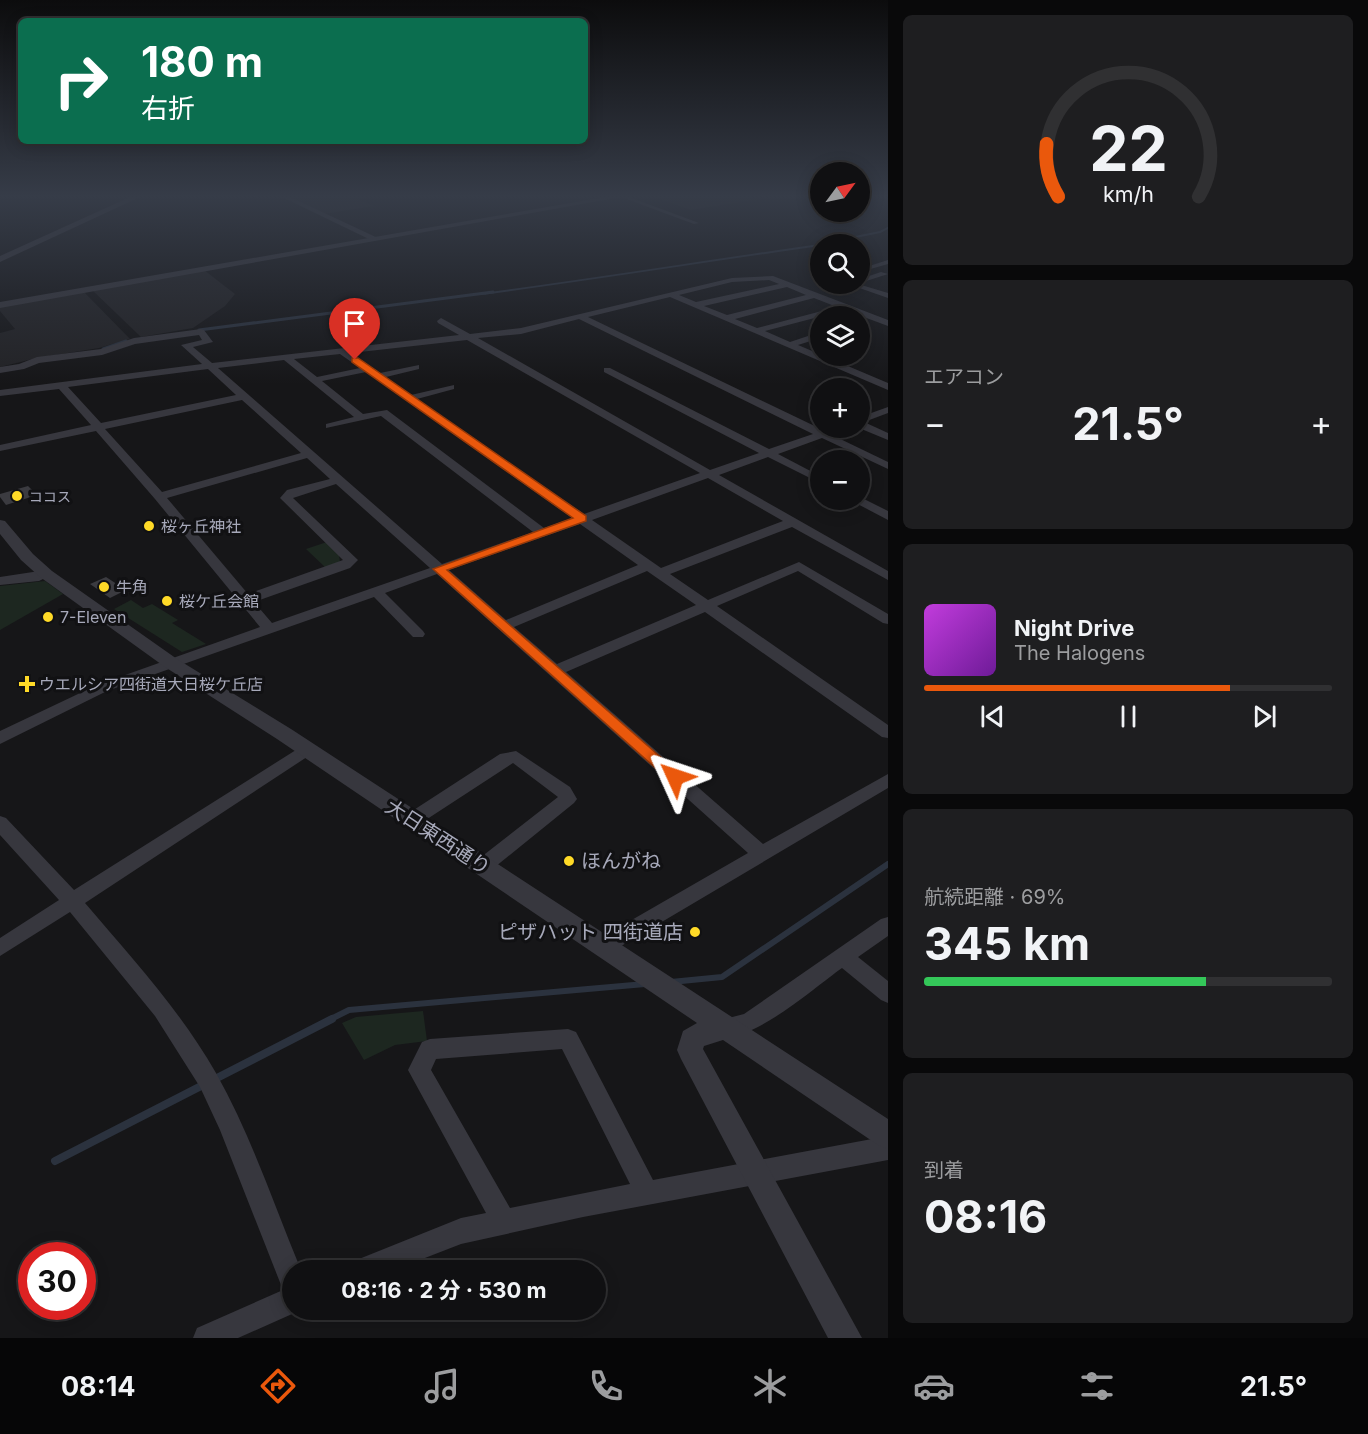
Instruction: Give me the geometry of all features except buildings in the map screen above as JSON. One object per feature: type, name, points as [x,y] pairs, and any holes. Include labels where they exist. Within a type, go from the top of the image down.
[{"type":"street","points":[[0,305],[260,259]]},
{"type":"street","points":[[886,274],[867,268],[888,262]]},
{"type":"street","points":[[870,278],[886,274]]},
{"type":"street","points":[[0,370],[15,368],[37,360],[64,373],[209,367],[521,331],[732,280],[770,278],[842,306]]},
{"type":"street","points":[[695,304],[787,285]]},
{"type":"street","points":[[870,290],[888,296]]},
{"type":"street","points":[[672,295],[888,387]]},
{"type":"street","points":[[727,318],[814,295]]},
{"type":"street","points":[[756,331],[810,316]]},
{"type":"street","points":[[581,317],[810,428]]},
{"type":"street","points":[[870,317],[888,323]]},
{"type":"street","points":[[870,321],[876,319]]},
{"type":"street","points":[[441,321],[793,522],[885,571]]},
{"type":"street","points":[[0,393],[20,390],[64,373],[102,352],[134,341],[201,332],[208,342],[186,345],[209,367],[762,854]]},
{"type":"street","points":[[789,345],[810,338]]},
{"type":"street","points":[[342,351],[888,733]]},
{"type":"street","points":[[286,357],[362,418]]},
{"type":"street","points":[[379,376],[416,367]]},
{"type":"street","points":[[15,368],[20,390]]},
{"type":"street","points":[[315,380],[368,369]]},
{"type":"street","points":[[607,370],[810,475]]},
{"type":"street","points":[[64,373],[98,427],[159,496],[269,629]]},
{"type":"street","points":[[410,398],[450,387]]},
{"type":"street","points":[[0,448],[243,396]]},
{"type":"street","points":[[870,418],[888,410]]},
{"type":"street","points":[[330,426],[383,412],[542,533]]},
{"type":"street","points":[[870,427],[888,437]]},
{"type":"street","points":[[0,738],[102,688],[811,438]]},
{"type":"street","points":[[830,438],[888,466]]},
{"type":"street","points":[[159,496],[309,454]]},
{"type":"street","points":[[245,600],[345,565],[351,560],[286,498],[291,493],[338,480]]},
{"type":"street","points":[[870,507],[888,516]]},
{"type":"street","points":[[504,627],[654,569],[793,522]]},
{"type":"street","name":"大日東西通り","points":[[0,524],[27,557],[46,574],[171,663],[307,749],[888,1135]]},
{"type":"street","points":[[555,671],[799,566],[888,620]]},
{"type":"street","points":[[0,581],[39,577],[46,574]]},
{"type":"street","points":[[376,591],[418,634]]},
{"type":"street","points":[[0,948],[307,749]]},
{"type":"street","points":[[412,820],[506,758],[516,757],[564,791],[568,799],[483,866]]},
{"type":"street","points":[[604,946],[888,780]]},
{"type":"street","points":[[0,823],[73,902],[162,1009],[208,1080],[230,1125],[284,1260]]},
{"type":"street","points":[[846,1338],[690,1050],[692,1039],[706,1031],[749,1022],[888,925]]},
{"type":"street","points":[[844,957],[888,994]]},
{"type":"street","points":[[504,1222],[419,1070],[430,1050],[567,1039],[646,1193]]},
{"type":"street","points":[[389,1260],[461,1232],[504,1222],[888,1148]]},
{"type":"street","points":[[207,1338],[282,1304]]},
{"type":"shaded area","points":[[204,270],[235,294],[225,306],[193,328],[141,337],[92,290]]},
{"type":"shaded area","points":[[84,292],[130,339],[99,348],[37,358],[0,367],[0,333],[15,329],[0,311],[0,306]]},
{"type":"shaded area","points":[[327,542],[339,554],[340,563],[326,568],[306,549]]},
{"type":"shaded area","points":[[45,581],[63,594],[0,630],[0,586]]},
{"type":"shaded area","points":[[131,600],[143,608],[152,604],[178,620],[172,623],[206,644],[182,652],[114,609]]},
{"type":"shaded area","points":[[423,1011],[427,1041],[395,1045],[364,1060],[342,1023],[356,1017]]},
{"type":"waterway","points":[[482,294],[721,259]]},
{"type":"waterway","points":[[199,330],[493,292]]},
{"type":"waterway","points":[[103,349],[126,341]]},
{"type":"waterway","points":[[671,982],[722,977],[888,864]]},
{"type":"waterway","points":[[329,1020],[349,1010],[645,984]]},
{"type":"waterway","points":[[215,1079],[332,1019]]},
{"type":"waterway","points":[[55,1161],[205,1084]]},
{"type":"place","name":"ココス","points":[[17,496]]},
{"type":"place","name":"桜ヶ丘神社","points":[[149,526]]},
{"type":"place","name":"牛角","points":[[104,587]]},
{"type":"place","name":"桜ケ丘会館","points":[[167,601]]},
{"type":"place","name":"7-Eleven","points":[[48,617]]},
{"type":"place","name":"ウエルシア四街道大日桜ケ丘店","points":[[27,684]]},
{"type":"place","name":"ほんがね","points":[[569,861]]},
{"type":"place","name":"ピザハット 四街道店","points":[[695,932]]},
{"type":"route","points":[[355,360],[582,519],[439,569],[675,777]]}]
